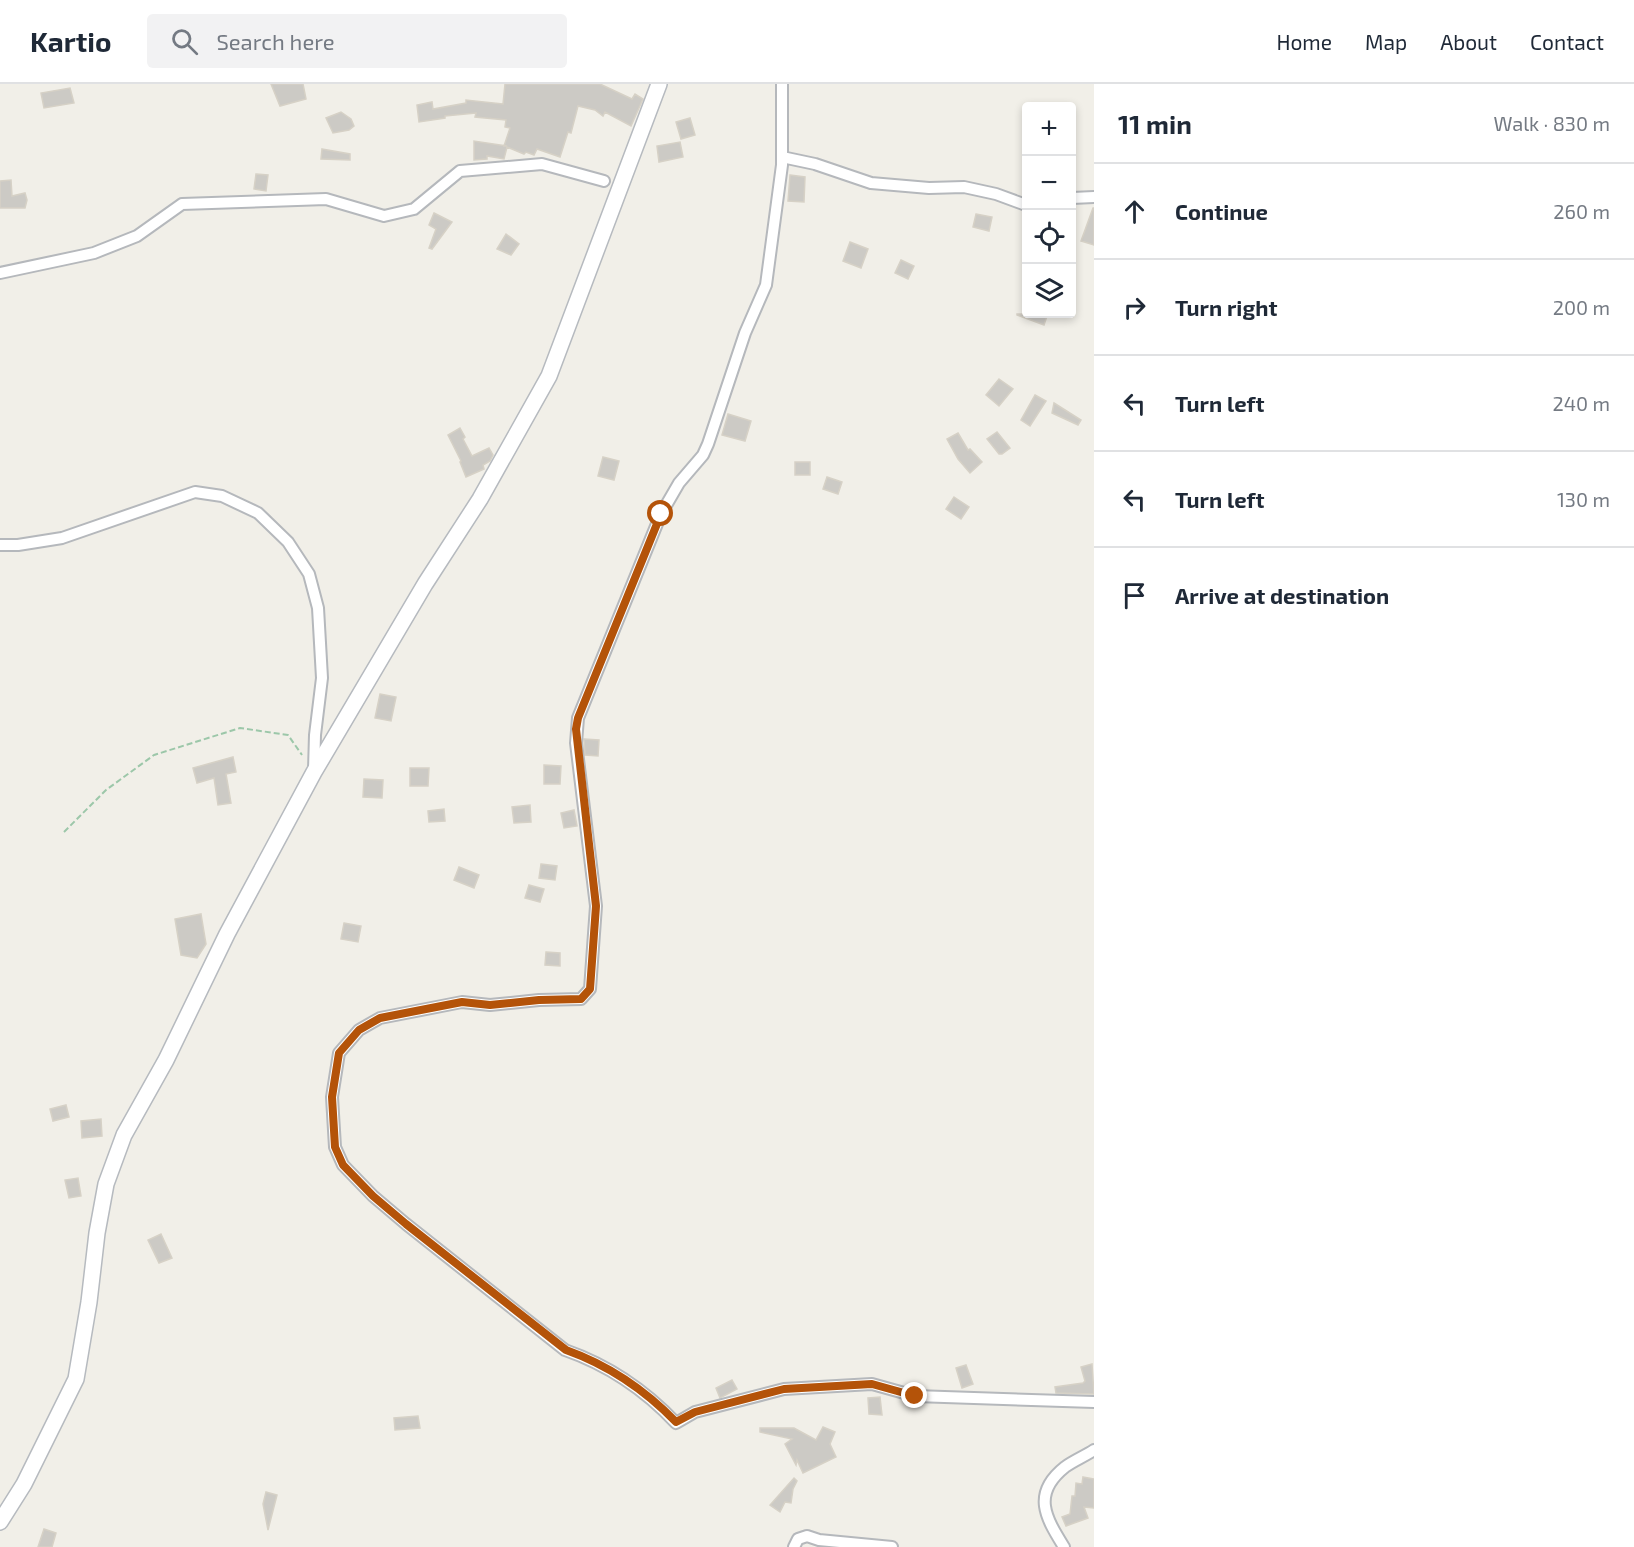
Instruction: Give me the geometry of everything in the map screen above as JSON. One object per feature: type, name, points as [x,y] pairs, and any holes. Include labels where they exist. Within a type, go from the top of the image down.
[{"type":"street","points":[[0,1522],[24,1484],[76,1379],[106,1184],[124,1135],[166,1060],[227,934],[314,772],[425,584],[480,499],[549,376],[659,84]]},
{"type":"street","points":[[782,84],[782,158],[766,285],[745,333],[708,444],[703,455],[679,483],[661,514],[578,718],[576,743],[596,906],[590,989],[581,999],[490,1005],[462,1002],[413,1010],[380,1018],[359,1030],[339,1053],[332,1097],[335,1147],[343,1165],[373,1196],[436,1249],[566,1350],[585,1357],[623,1377],[660,1406],[676,1422],[695,1412],[784,1389],[872,1384],[915,1396],[1094,1402]]},
{"type":"street","points":[[782,158],[815,164],[871,183],[929,188],[964,187],[1022,204]]},
{"type":"street","points":[[0,273],[94,253],[137,236],[182,204],[326,199],[384,216],[414,209],[460,171],[542,164],[604,181]]},
{"type":"street","points":[[1076,198],[1094,197]]},
{"type":"street","points":[[0,545],[18,545],[62,538],[195,492],[222,496],[258,513],[288,542],[309,574],[318,608],[322,678],[315,735],[314,772]]},
{"type":"street","points":[[1064,1547],[1051,1526],[1044,1506],[1048,1487],[1065,1468],[1094,1450]]},
{"type":"street","points":[[794,1547],[798,1539],[807,1536],[819,1540],[892,1547]]},
{"type":"path","points":[[64,832],[106,790],[154,755],[240,728],[288,735],[314,772]]},
{"type":"building","points":[[271,84],[303,84],[306,99],[280,106]]},
{"type":"building","points":[[505,84],[600,84],[632,99],[635,94],[643,99],[631,126],[605,112],[603,116],[595,110],[578,106],[571,133],[568,132],[560,157],[537,149],[534,155],[526,152],[524,154],[507,147],[504,159],[487,156],[487,159],[474,160],[474,141],[504,146],[510,128],[505,127],[506,120],[475,117],[476,113],[445,116],[445,118],[419,122],[417,105],[432,102],[433,109],[466,103],[466,100],[503,104]]},
{"type":"building","points":[[70,88],[74,103],[44,108],[41,93]]},
{"type":"building","points":[[341,112],[351,119],[354,126],[349,130],[333,133],[326,118]]},
{"type":"building","points":[[690,118],[695,135],[681,139],[676,122]]},
{"type":"building","points":[[680,142],[683,157],[659,162],[657,146]]},
{"type":"building","points":[[322,149],[350,154],[350,160],[321,159]]},
{"type":"building","points":[[256,174],[268,175],[266,191],[254,189]]},
{"type":"building","points":[[790,175],[805,177],[804,202],[788,201]]},
{"type":"building","points":[[11,180],[12,196],[25,193],[27,200],[25,208],[0,208],[0,181]]},
{"type":"building","points":[[1094,208],[1094,245],[1081,241]]},
{"type":"building","points":[[434,213],[452,222],[432,249],[429,248],[436,229],[429,225]]},
{"type":"building","points":[[976,214],[992,217],[989,231],[973,227]]},
{"type":"building","points":[[506,234],[519,244],[511,255],[497,249]]},
{"type":"building","points":[[850,242],[868,249],[861,268],[843,261]]},
{"type":"building","points":[[901,260],[914,266],[908,279],[895,273]]},
{"type":"building","points":[[1025,318],[1046,318],[1044,325]]},
{"type":"building","points":[[999,379],[1013,389],[999,406],[986,395]]},
{"type":"building","points":[[1035,395],[1046,401],[1030,426],[1021,420]]},
{"type":"building","points":[[1054,403],[1081,420],[1078,425],[1052,413]]},
{"type":"building","points":[[728,414],[751,421],[745,441],[722,435]]},
{"type":"building","points":[[460,428],[472,456],[489,448],[493,455],[490,461],[483,465],[484,469],[466,477],[448,435]]},
{"type":"building","points":[[997,432],[1010,448],[1002,454],[999,454],[987,439]]},
{"type":"building","points":[[958,433],[968,450],[970,449],[982,462],[970,473],[958,459],[947,439]]},
{"type":"building","points":[[603,457],[619,461],[614,480],[598,476]]},
{"type":"building","points":[[795,462],[810,462],[810,475],[795,475]]},
{"type":"building","points":[[827,477],[842,482],[838,494],[823,489]]},
{"type":"building","points":[[954,497],[969,507],[961,519],[946,509]]},
{"type":"building","points":[[380,694],[396,697],[391,721],[375,718]]},
{"type":"building","points":[[584,739],[599,740],[598,756],[585,755]]},
{"type":"building","points":[[233,757],[236,772],[226,774],[231,803],[218,805],[214,778],[197,783],[193,768]]},
{"type":"building","points":[[544,765],[561,766],[560,784],[544,784]]},
{"type":"building","points":[[410,768],[429,768],[428,786],[410,786]]},
{"type":"building","points":[[364,779],[383,780],[382,798],[363,797]]},
{"type":"building","points":[[530,805],[531,822],[514,823],[512,807]]},
{"type":"building","points":[[444,809],[445,821],[429,822],[428,811]]},
{"type":"building","points":[[574,810],[577,826],[564,828],[561,813]]},
{"type":"building","points":[[541,864],[557,866],[555,880],[539,878]]},
{"type":"building","points":[[459,867],[479,875],[474,888],[454,880]]},
{"type":"building","points":[[529,885],[544,889],[540,902],[525,898]]},
{"type":"building","points":[[201,914],[206,944],[197,958],[181,955],[175,919]]},
{"type":"building","points":[[344,923],[361,926],[358,942],[341,939]]},
{"type":"building","points":[[546,952],[560,953],[560,966],[545,965]]},
{"type":"building","points":[[66,1105],[69,1117],[53,1121],[50,1109]]},
{"type":"building","points":[[101,1119],[102,1136],[82,1138],[81,1121]]},
{"type":"building","points":[[78,1178],[81,1196],[69,1198],[65,1180]]},
{"type":"building","points":[[161,1234],[172,1258],[159,1263],[148,1240]]},
{"type":"building","points":[[1092,1364],[1094,1394],[1056,1393],[1055,1387],[1083,1383],[1085,1381],[1081,1367]]},
{"type":"building","points":[[966,1365],[973,1384],[962,1388],[956,1368]]},
{"type":"building","points":[[732,1380],[737,1389],[720,1398],[716,1388]]},
{"type":"building","points":[[880,1397],[882,1415],[869,1414],[868,1398]]},
{"type":"building","points":[[418,1416],[420,1428],[395,1430],[394,1418]]},
{"type":"building","points":[[823,1427],[835,1432],[830,1444],[836,1457],[803,1473],[785,1444],[792,1439],[760,1432],[760,1428],[794,1428],[816,1440]]},
{"type":"building","points":[[1083,1477],[1094,1479],[1094,1508],[1084,1507],[1088,1518],[1066,1526],[1062,1517],[1070,1514],[1076,1483],[1082,1484]]},
{"type":"building","points":[[794,1478],[797,1481],[791,1503],[785,1502],[780,1512],[770,1505]]},
{"type":"building","points":[[266,1492],[277,1495],[268,1530],[263,1504]]},
{"type":"building","points":[[44,1529],[56,1533],[52,1547],[38,1547]]},
{"type":"route","points":[[661,514],[578,718],[576,729],[596,906],[590,989],[581,999],[490,1005],[462,1002],[413,1010],[380,1018],[359,1030],[339,1053],[332,1097],[335,1147],[343,1165],[373,1196],[444,1255],[566,1350],[585,1357],[623,1377],[660,1406],[676,1422],[695,1412],[784,1389],[872,1384],[915,1396]]}]
